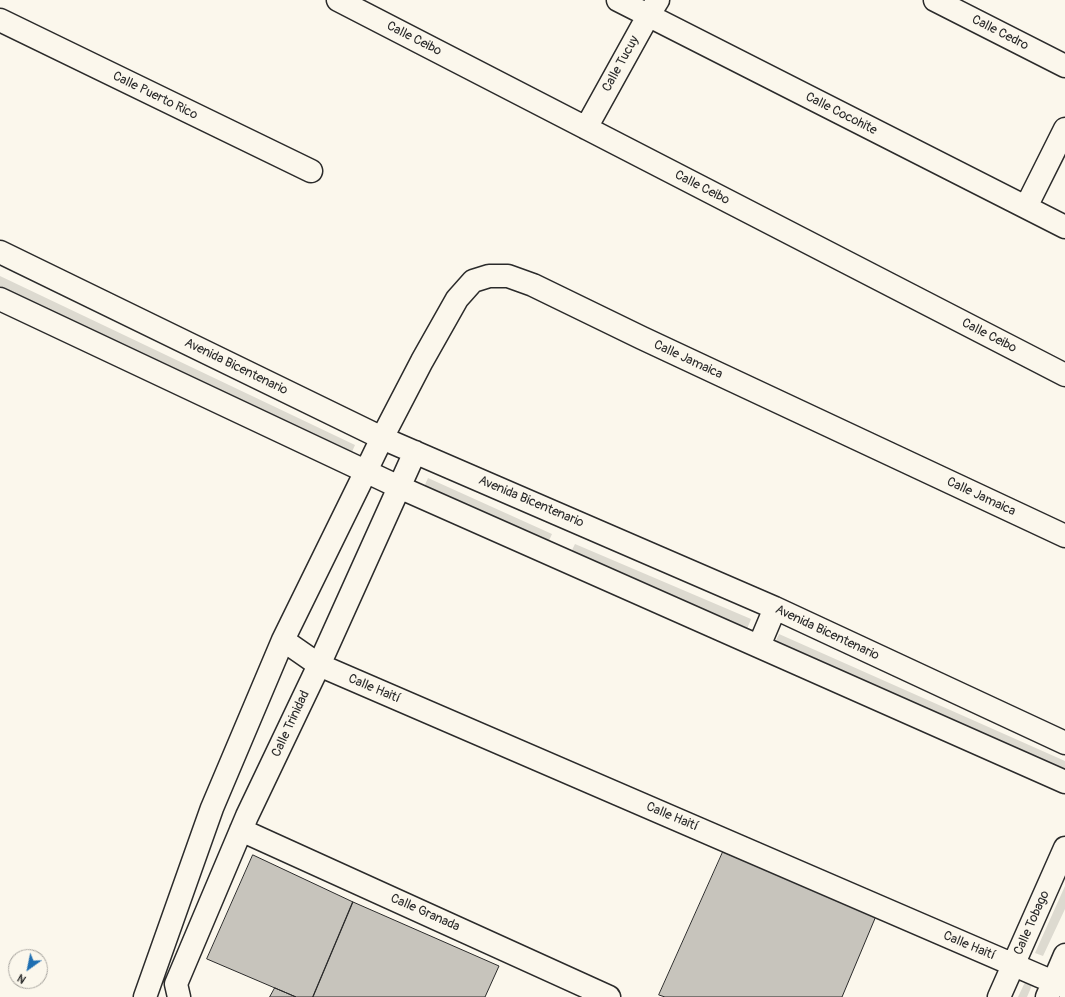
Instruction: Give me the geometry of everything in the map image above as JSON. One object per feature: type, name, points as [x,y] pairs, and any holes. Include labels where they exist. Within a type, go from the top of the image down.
[{"type":"street","name":"Calle Ceibo","points":[[338,0],[1065,375]]},
{"type":"street","name":"Calle Cocohite","points":[[618,0],[653,8],[1065,227]]},
{"type":"street","name":"Calle Cedro","points":[[935,0],[1065,66]]},
{"type":"street","name":"Calle Tucuy","points":[[586,128],[653,8]]},
{"type":"street","name":"Calle Puerto Rico","points":[[0,20],[311,171]]},
{"type":"street","points":[[1026,207],[1065,129]]},
{"type":"street","name":"Avenida Bicentenario","points":[[0,252],[382,438],[775,608],[1065,743]]},
{"type":"street","name":"Calle Jamaica","points":[[366,471],[422,361],[457,299],[473,281],[489,276],[508,276],[533,285],[657,345],[1065,536]]},
{"type":"street","points":[[0,299],[399,487],[1065,782]]},
{"type":"street","name":"Calle Trinidad","points":[[179,997],[176,984],[242,830],[319,665],[415,452]]},
{"type":"street","points":[[145,997],[212,808],[283,640],[366,471]]},
{"type":"street","points":[[760,646],[775,608]]},
{"type":"street","name":"Calle Haití","points":[[283,640],[319,665],[1013,964],[1055,988]]},
{"type":"street","name":"Calle Granada","points":[[242,830],[609,997]]},
{"type":"street","name":"Calle Tobago","points":[[999,997],[1065,848]]},
{"type":"street","points":[[1055,988],[1065,955]]},
{"type":"shaded area","points":[[0,276],[355,445],[351,454],[0,286]]},
{"type":"shaded area","points":[[428,478],[552,534],[547,545],[423,489]]},
{"type":"shaded area","points":[[575,544],[751,619],[747,629],[570,554]]},
{"type":"shaded area","points":[[779,634],[1065,761],[1065,772],[775,643]]},
{"type":"shaded area","points":[[1065,886],[1065,909],[1043,956],[1035,953]]},
{"type":"shaded area","points":[[1026,980],[1033,983],[1027,997],[1018,997]]},
{"type":"building","points":[[723,852],[876,916],[842,997],[665,997],[659,995]]},
{"type":"building","points":[[253,855],[353,902],[313,997],[296,997],[207,959]]},
{"type":"building","points":[[353,902],[499,966],[485,997],[313,997]]},
{"type":"building","points":[[275,988],[296,997],[270,997]]}]
